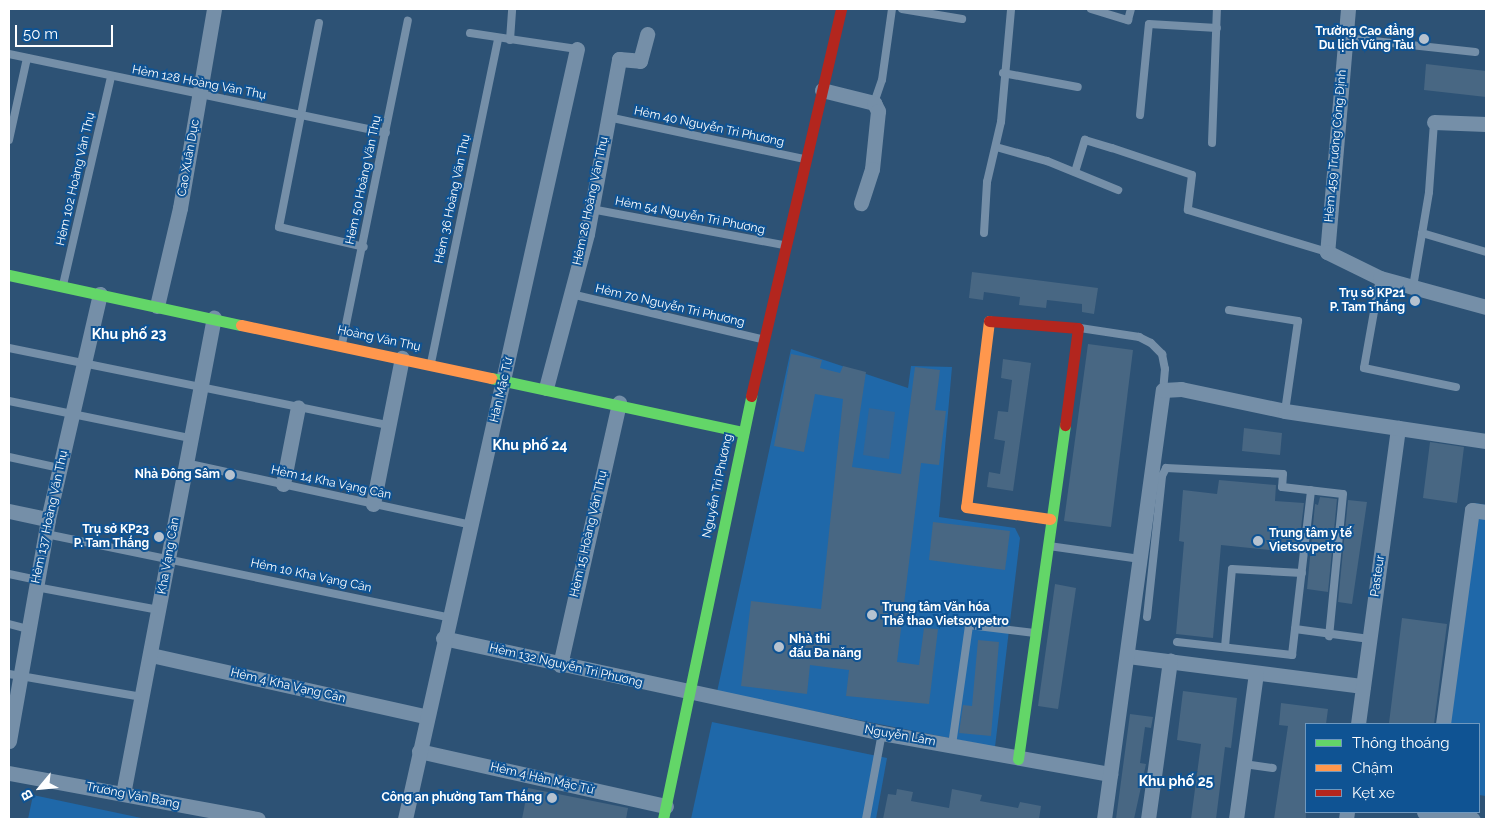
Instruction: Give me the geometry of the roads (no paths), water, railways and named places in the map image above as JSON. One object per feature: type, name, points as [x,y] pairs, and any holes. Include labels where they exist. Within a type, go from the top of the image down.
[{"type":"street","name":"Cao Xuân Dục","points":[[157,306],[180,208],[214,9]]},
{"type":"street","name":"Nguyễn Tri Phương","points":[[664,813],[784,245],[841,9]]},
{"type":"street","name":"Hẻm 459 Trương Công Định","points":[[1327,252],[1348,9]]},
{"type":"street","name":"Hẻm 26 Hoàng Văn Thụ","points":[[546,388],[591,209],[620,59],[640,61],[647,34]]},
{"type":"street","name":"Hàn Mặc Tử","points":[[405,819],[425,716],[505,379],[577,49]]},
{"type":"street","points":[[822,90],[874,102],[880,119],[872,170],[861,202]]},
{"type":"street","points":[[1434,122],[1486,124]]},
{"type":"street","points":[[1327,252],[1380,278],[1486,307]]},
{"type":"street","name":"Hoàng Văn Thụ","points":[[9,275],[619,403],[744,432]]},
{"type":"street","name":"Hẻm 137 Hoàng Văn Thụ","points":[[9,741],[14,675],[28,629],[59,468],[100,294]]},
{"type":"street","name":"Kha Vạng Cân","points":[[123,794],[160,610],[185,463],[214,318]]},
{"type":"street","points":[[1018,758],[1078,328],[989,318],[966,507],[1050,519]]},
{"type":"street","points":[[373,504],[402,358]]},
{"type":"street","points":[[1104,819],[1128,656],[1163,390],[1182,389],[1285,411],[1486,441]]},
{"type":"street","name":"Hẻm 15 Hoàng Văn Thụ","points":[[560,665],[619,403]]},
{"type":"street","points":[[283,484],[298,407]]},
{"type":"street","name":"Pasteur","points":[[1358,723],[1398,428]]},
{"type":"street","points":[[1444,723],[1472,510],[1486,512]]},
{"type":"street","points":[[9,511],[47,526]]},
{"type":"street","name":"Hẻm 132 Nguyễn Tri Phương","points":[[443,638],[689,693]]},
{"type":"street","name":"Hẻm 4 Kha Vạng Cân","points":[[151,655],[425,716]]},
{"type":"street","points":[[1128,656],[1363,686]]},
{"type":"street","points":[[1148,819],[1170,661]]},
{"type":"street","points":[[1236,819],[1256,673]]},
{"type":"street","name":"Nguyễn Lâm","points":[[689,693],[882,733],[1110,774]]},
{"type":"street","name":"Hẻm 4 Hàn Mặc Tử","points":[[419,751],[664,813]]},
{"type":"street","name":"Trương Văn Bang","points":[[9,773],[258,819]]},
{"type":"street","points":[[1435,813],[1473,819]]},
{"type":"lane","points":[[510,40],[512,9]]},
{"type":"lane","points":[[874,102],[882,80],[892,9]]},
{"type":"lane","points":[[902,9],[962,19]]},
{"type":"lane","points":[[984,233],[987,182],[996,147],[1010,9]]},
{"type":"lane","points":[[1091,9],[1128,20],[1131,9]]},
{"type":"lane","points":[[1212,143],[1217,9]]},
{"type":"lane","name":"Hẻm 50 Hoàng Văn Thụ","points":[[342,344],[408,21]]},
{"type":"lane","points":[[318,24],[279,228],[364,247]]},
{"type":"lane","points":[[1140,115],[1149,24],[1217,28]]},
{"type":"lane","points":[[470,33],[498,39],[577,49]]},
{"type":"lane","points":[[1346,38],[1475,52]]},
{"type":"lane","name":"Hẻm 36 Hoàng Văn Thụ","points":[[430,364],[498,39]]},
{"type":"lane","name":"Hẻm 128 Hoàng Văn Thụ","points":[[9,54],[111,77],[386,133]]},
{"type":"lane","points":[[9,140],[27,58]]},
{"type":"lane","points":[[1003,73],[1078,87]]},
{"type":"lane","name":"Hẻm 102 Hoàng Văn Thụ","points":[[63,287],[111,77]]},
{"type":"lane","name":"Hẻm 40 Nguyễn Tri Phương","points":[[608,117],[805,159]]},
{"type":"lane","points":[[1413,286],[1422,232],[1434,122]]},
{"type":"lane","points":[[1075,172],[1085,140],[1112,148],[1192,176],[1188,210],[1327,252]]},
{"type":"lane","points":[[996,147],[1075,172],[1118,190]]},
{"type":"lane","name":"Hẻm 54 Nguyễn Tri Phương","points":[[591,209],[784,245]]},
{"type":"lane","points":[[1422,232],[1486,252]]},
{"type":"lane","points":[[1380,278],[1364,368],[1456,386]]},
{"type":"lane","name":"Hẻm 70 Nguyễn Tri Phương","points":[[571,294],[764,340]]},
{"type":"lane","points":[[1229,310],[1298,321],[1285,411]]},
{"type":"lane","points":[[1078,328],[1139,337],[1150,343],[1162,354],[1165,369],[1163,390]]},
{"type":"lane","points":[[9,348],[389,425]]},
{"type":"lane","points":[[9,401],[190,438]]},
{"type":"lane","points":[[9,457],[59,468]]},
{"type":"lane","name":"Hẻm 14 Kha Vạng Cân","points":[[185,463],[471,525]]},
{"type":"lane","points":[[1147,617],[1162,476],[1166,468],[1283,474],[1282,488],[1343,494],[1329,636]]},
{"type":"lane","points":[[1177,642],[1292,655],[1311,490]]},
{"type":"lane","name":"Hẻm 10 Kha Vạng Cân","points":[[47,526],[170,557],[448,617]]},
{"type":"lane","points":[[1047,546],[1140,559]]},
{"type":"lane","points":[[1225,647],[1232,569],[1302,572]]},
{"type":"lane","points":[[9,574],[36,584],[160,610]]},
{"type":"lane","points":[[9,624],[28,629]]},
{"type":"lane","points":[[952,745],[969,625],[1035,634]]},
{"type":"lane","points":[[1295,629],[1329,636],[1370,640]]},
{"type":"lane","points":[[14,675],[143,697]]},
{"type":"lane","points":[[866,819],[882,733]]},
{"type":"lane","points":[[1244,764],[1273,768]]},
{"type":"place","name":"Trường Cao đẳng Du lịch Vũng Tàu","points":[[1424,39]]},
{"type":"place","name":"Trụ sở KP21 P. Tam Thắng","points":[[1415,301]]},
{"type":"place","name":"Nhà Đông Sâm","points":[[230,475]]},
{"type":"place","name":"Trụ sở KP23 P. Tam Thắng","points":[[159,537]]},
{"type":"place","name":"Trung tâm y tế Vietsovpetro","points":[[1258,541]]},
{"type":"place","name":"Trung tâm Văn hóa Thể thao Vietsovpetro","points":[[872,615]]},
{"type":"place","name":"Nhà thi đấu Đa năng","points":[[779,647]]},
{"type":"place","name":"Công an phường Tam Thắng","points":[[552,798]]},
{"type":"district","name":"Khu phố 23","points":[[129,334]]},
{"type":"district","name":"Khu phố 24","points":[[530,445]]},
{"type":"district","name":"Khu phố 25","points":[[1176,781]]}]
